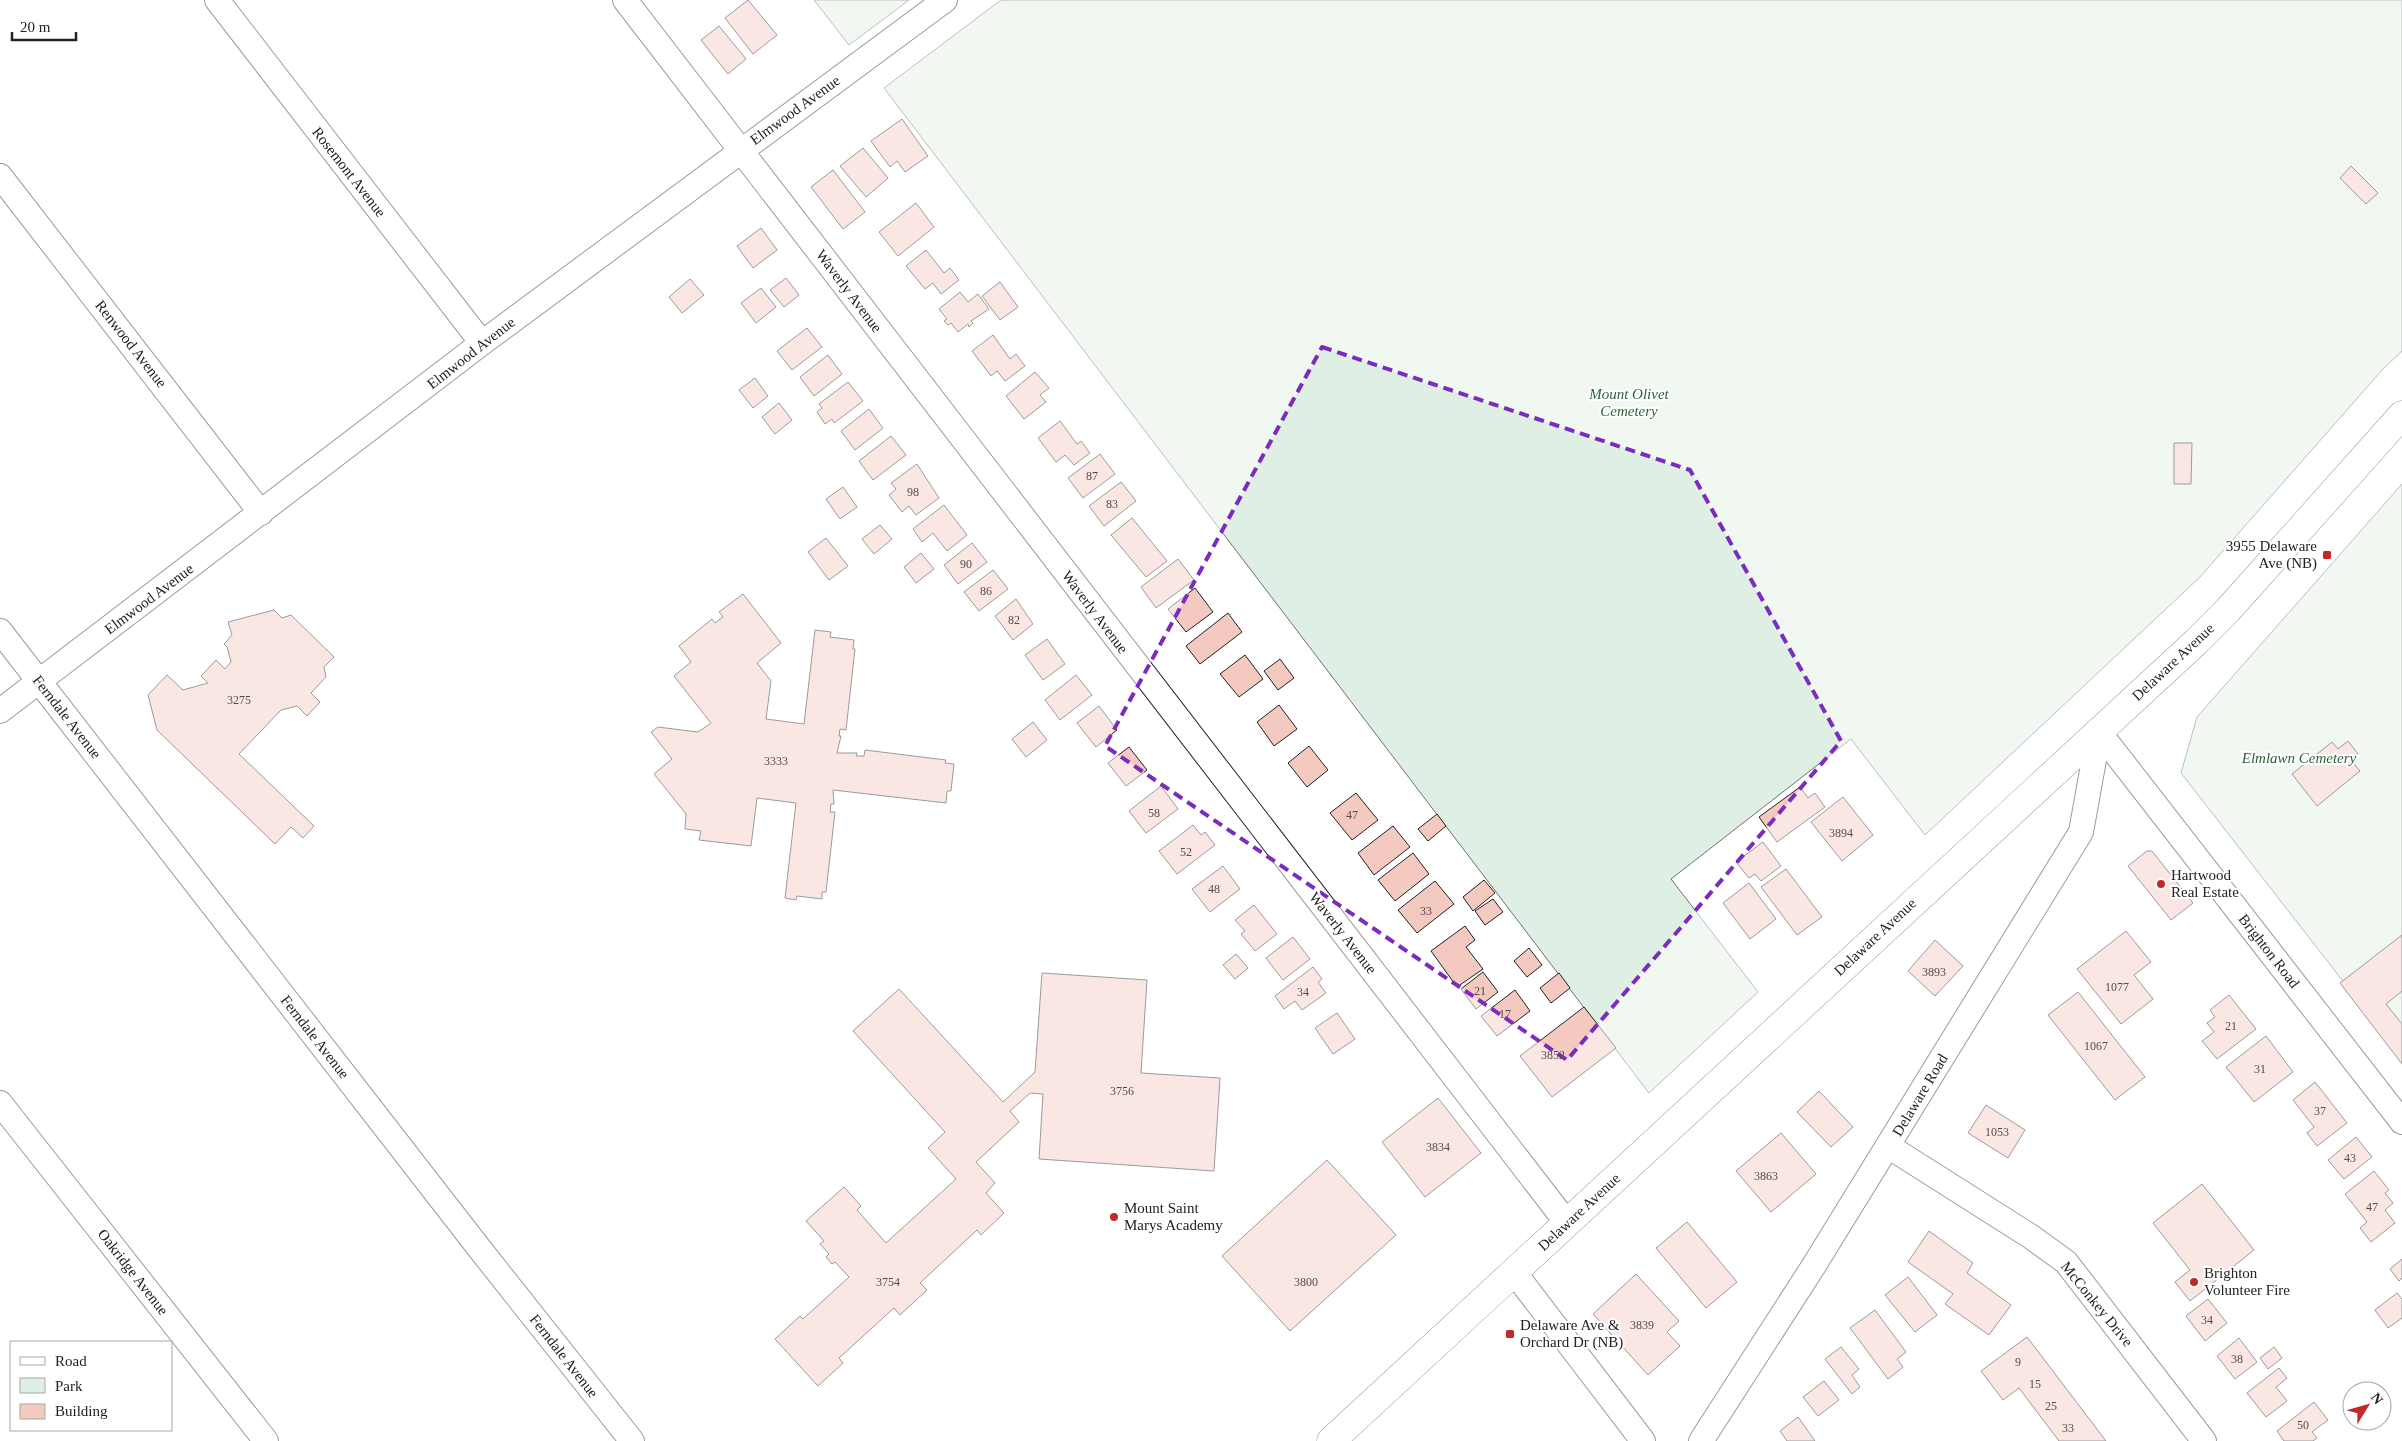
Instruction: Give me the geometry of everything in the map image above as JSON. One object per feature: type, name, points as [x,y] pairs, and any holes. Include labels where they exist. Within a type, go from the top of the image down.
[{"type":"main road","name":"Delaware Avenue","points":[[1331,1441],[1884,927],[2099,732],[2228,610],[2402,415]]},
{"type":"street","name":"Rosemont Avenue","points":[[217,0],[482,343]]},
{"type":"street","name":"Waverly Avenue","points":[[625,0],[1567,1223]]},
{"type":"street","name":"Elmwood Avenue","points":[[0,711],[482,343],[945,0]]},
{"type":"street","name":"Renwood Avenue","points":[[0,176],[261,513]]},
{"type":"street","name":"Ferndale Avenue","points":[[0,631],[478,1248],[632,1441]]},
{"type":"street","name":"Brighton Road","points":[[2099,732],[2402,1122]]},
{"type":"street","name":"Delaware Road","points":[[1701,1441],[1888,1146],[2081,832],[2099,732]]},
{"type":"street","name":"Oakridge Avenue","points":[[0,1103],[266,1441]]},
{"type":"street","name":"McConkey Drive","points":[[1888,1146],[2030,1236],[2066,1262],[2204,1441]]},
{"type":"street","points":[[1514,1272],[1644,1441]]},
{"type":"highlighted area","points":[[1322,347],[1690,470],[1841,741],[1567,1060],[1105,746]]},
{"type":"green space","points":[[814,0],[909,0],[849,45]]},
{"type":"green space","name":"Mount Olivet Cemetery","points":[[1001,0],[2402,0],[2402,351],[2383,369],[2200,577],[1925,835],[1851,739],[1671,879],[1758,992],[1649,1093],[884,88]]},
{"type":"green space","name":"Elmlawn Cemetery","points":[[2402,484],[2402,1057],[2181,773],[2197,717]]},
{"type":"building","points":[[748,0],[777,35],[753,54],[725,18]]},
{"type":"building","points":[[719,26],[746,59],[728,74],[701,40]]},
{"type":"building","points":[[902,119],[928,156],[905,172],[897,161],[890,167],[871,141]]},
{"type":"building","points":[[863,148],[888,178],[866,197],[840,166]]},
{"type":"building","points":[[2351,166],[2378,193],[2366,204],[2340,178]]},
{"type":"building","points":[[833,170],[865,212],[843,229],[811,187]]},
{"type":"building","points":[[916,203],[934,227],[898,256],[879,232]]},
{"type":"building","points":[[761,228],[777,250],[753,268],[737,246]]},
{"type":"building","points":[[926,250],[944,273],[950,268],[959,280],[941,294],[933,283],[925,289],[906,266]]},
{"type":"building","points":[[786,278],[799,295],[784,307],[770,290]]},
{"type":"building","points":[[690,279],[704,295],[682,313],[669,297]]},
{"type":"building","points":[[1000,282],[1018,307],[1000,320],[982,296]]},
{"type":"building","points":[[761,288],[776,307],[756,323],[741,303]]},
{"type":"building","points":[[960,292],[968,302],[978,294],[989,309],[971,321],[973,323],[969,327],[968,324],[958,332],[951,323],[948,325],[944,321],[947,319],[939,309]]},
{"type":"building","points":[[807,328],[822,347],[792,370],[777,351]]},
{"type":"building","points":[[993,335],[1010,359],[1016,354],[1025,366],[1005,381],[997,371],[991,376],[972,351]]},
{"type":"building","points":[[828,355],[842,374],[814,396],[800,377]]},
{"type":"building","points":[[1035,372],[1049,388],[1040,395],[1046,402],[1024,419],[1006,396]]},
{"type":"building","points":[[755,378],[768,396],[753,408],[739,390]]},
{"type":"building","points":[[848,382],[863,401],[834,423],[832,419],[825,424],[817,412],[822,408],[819,404]]},
{"type":"building","points":[[779,403],[792,420],[775,434],[762,417]]},
{"type":"building","points":[[869,409],[883,428],[855,450],[841,431]]},
{"type":"building","points":[[1060,421],[1077,444],[1081,441],[1090,453],[1074,465],[1065,455],[1056,462],[1038,438]]},
{"type":"building","points":[[891,436],[906,455],[873,480],[859,461]]},
{"type":"building","points":[[2174,443],[2192,443],[2191,484],[2174,484]]},
{"type":"building","points":[[1100,454],[1115,474],[1083,498],[1068,478]]},
{"type":"building","points":[[917,464],[939,498],[916,515],[909,506],[902,512],[889,495],[896,489],[891,483]]},
{"type":"building","points":[[1121,482],[1136,501],[1104,526],[1089,506]]},
{"type":"building","points":[[843,487],[857,507],[840,519],[826,499]]},
{"type":"building","points":[[944,505],[967,535],[947,551],[933,533],[922,542],[913,529]]},
{"type":"building","points":[[1132,518],[1167,561],[1146,577],[1111,535]]},
{"type":"building","points":[[880,525],[892,539],[874,554],[862,539]]},
{"type":"building","points":[[826,538],[848,566],[829,580],[808,552]]},
{"type":"building","points":[[972,543],[987,562],[958,584],[944,565]]},
{"type":"building","points":[[921,553],[934,569],[916,583],[904,567]]},
{"type":"building","points":[[1178,559],[1194,580],[1156,608],[1141,587]]},
{"type":"building","points":[[993,570],[1008,589],[979,611],[964,592]]},
{"type":"building","points":[[1195,588],[1213,612],[1186,632],[1168,609]]},
{"type":"building","points":[[743,594],[781,643],[757,663],[771,681],[766,719],[804,724],[815,630],[831,632],[830,637],[854,640],[853,649],[855,649],[846,730],[840,729],[839,736],[841,736],[837,753],[857,753],[856,756],[864,756],[865,750],[946,760],[945,763],[954,764],[951,791],[947,791],[946,803],[833,790],[834,804],[831,804],[830,812],[835,812],[826,892],[822,892],[822,899],[797,896],[796,900],[785,898],[796,803],[757,798],[751,846],[699,840],[701,831],[685,829],[686,814],[654,774],[672,759],[651,732],[658,727],[698,732],[711,723],[674,676],[691,662],[679,646],[712,619],[715,623],[723,617],[719,612]]},
{"type":"building","points":[[1016,599],[1033,624],[1013,640],[995,616]]},
{"type":"building","points":[[274,610],[282,618],[291,615],[334,657],[324,667],[326,677],[311,693],[320,702],[307,716],[297,706],[281,710],[239,754],[314,826],[303,838],[291,827],[275,844],[157,730],[148,695],[167,675],[183,690],[208,683],[201,676],[216,660],[225,669],[231,662],[227,647],[224,644],[232,635],[228,622]]},
{"type":"building","points":[[1228,613],[1242,632],[1200,664],[1186,646]]},
{"type":"building","points":[[1047,639],[1065,664],[1043,680],[1025,655]]},
{"type":"building","points":[[1245,655],[1263,679],[1239,697],[1220,674]]},
{"type":"building","points":[[1280,659],[1294,678],[1278,690],[1264,671]]},
{"type":"building","points":[[1076,675],[1092,695],[1060,720],[1045,700]]},
{"type":"building","points":[[1279,705],[1297,729],[1274,746],[1257,722]]},
{"type":"building","points":[[1099,706],[1117,730],[1096,747],[1077,723]]},
{"type":"building","points":[[1033,722],[1047,740],[1026,757],[1012,739]]},
{"type":"building","points":[[2348,741],[2358,754],[2351,760],[2360,771],[2317,806],[2292,774],[2332,742],[2338,749]]},
{"type":"building","points":[[1309,746],[1328,770],[1307,787],[1288,763]]},
{"type":"building","points":[[1129,747],[1147,770],[1126,786],[1108,763]]},
{"type":"building","points":[[1161,786],[1178,809],[1146,833],[1129,811]]},
{"type":"building","points":[[1800,787],[1808,798],[1815,793],[1825,807],[1777,842],[1759,817]]},
{"type":"building","points":[[1356,793],[1378,820],[1352,840],[1330,813]]},
{"type":"building","points":[[1843,797],[1873,835],[1842,861],[1811,822]]},
{"type":"building","points":[[1437,814],[1446,826],[1428,841],[1418,829]]},
{"type":"building","points":[[1193,825],[1201,835],[1205,832],[1215,845],[1177,874],[1159,851]]},
{"type":"building","points":[[1393,826],[1410,847],[1374,875],[1358,853]]},
{"type":"building","points":[[1763,842],[1781,866],[1761,881],[1755,874],[1749,878],[1736,862]]},
{"type":"building","name":"Hartwood Real Estate","points":[[2147,851],[2152,851],[2193,903],[2171,920],[2128,866]]},
{"type":"building","points":[[1413,853],[1429,874],[1395,901],[1378,880]]},
{"type":"building","points":[[1223,866],[1240,889],[1210,912],[1192,889]]},
{"type":"building","points":[[1786,869],[1822,917],[1797,935],[1761,887]]},
{"type":"building","points":[[1484,880],[1495,893],[1473,911],[1463,897]]},
{"type":"building","points":[[1435,881],[1454,904],[1417,933],[1398,910]]},
{"type":"building","points":[[1749,883],[1776,919],[1750,939],[1723,903]]},
{"type":"building","points":[[1493,899],[1503,912],[1485,925],[1475,911]]},
{"type":"building","points":[[1254,905],[1277,934],[1255,951],[1241,934],[1245,931],[1235,920]]},
{"type":"building","points":[[1465,926],[1475,940],[1466,947],[1483,969],[1457,987],[1431,951]]},
{"type":"building","points":[[2126,931],[2151,962],[2134,975],[2153,999],[2121,1024],[2077,969]]},
{"type":"building","points":[[2402,935],[2402,991],[2386,1004],[2402,1024],[2402,1064],[2340,983]]},
{"type":"building","points":[[1293,937],[1310,959],[1283,980],[1266,958]]},
{"type":"building","points":[[1935,940],[1963,966],[1935,996],[1908,971]]},
{"type":"building","points":[[1529,948],[1542,965],[1527,977],[1514,961]]},
{"type":"building","points":[[1236,954],[1248,968],[1235,979],[1223,965]]},
{"type":"building","points":[[1313,967],[1322,979],[1318,982],[1326,993],[1302,1010],[1295,1001],[1284,1009],[1275,996]]},
{"type":"building","points":[[1483,972],[1498,992],[1476,1009],[1461,989]]},
{"type":"building","points":[[1042,973],[1147,980],[1141,1073],[1220,1078],[1214,1171],[1039,1159],[1043,1094],[1030,1093],[1010,1111],[1019,1122],[976,1162],[995,1183],[986,1193],[1004,1213],[981,1235],[977,1230],[920,1283],[927,1290],[900,1315],[894,1308],[839,1358],[843,1363],[818,1386],[775,1339],[800,1316],[803,1319],[849,1277],[835,1262],[832,1264],[826,1257],[829,1254],[820,1244],[824,1241],[806,1221],[844,1187],[861,1206],[857,1210],[886,1243],[956,1179],[928,1148],[945,1132],[853,1031],[899,989],[1003,1102],[1035,1072]]},
{"type":"building","points":[[1559,973],[1570,988],[1551,1003],[1540,988]]},
{"type":"building","points":[[1515,990],[1530,1011],[1497,1036],[1481,1016]]},
{"type":"building","points":[[2078,992],[2145,1077],[2115,1100],[2048,1015]]},
{"type":"building","points":[[2229,995],[2256,1029],[2217,1059],[2202,1041],[2214,1032],[2207,1023],[2215,1017],[2210,1010]]},
{"type":"building","points":[[1584,1007],[1616,1048],[1552,1097],[1520,1056]]},
{"type":"building","points":[[1337,1013],[1355,1039],[1333,1054],[1315,1028]]},
{"type":"building","points":[[2266,1036],[2293,1072],[2254,1102],[2226,1067]]},
{"type":"building","points":[[2315,1082],[2347,1123],[2317,1146],[2307,1133],[2314,1127],[2293,1100]]},
{"type":"building","points":[[1819,1091],[1853,1127],[1831,1147],[1797,1112]]},
{"type":"building","points":[[1438,1098],[1481,1153],[1425,1197],[1382,1142]]},
{"type":"building","points":[[1986,1105],[2025,1130],[2008,1158],[1968,1133]]},
{"type":"building","points":[[1781,1133],[1816,1174],[1771,1212],[1736,1171]]},
{"type":"building","points":[[2356,1137],[2372,1157],[2344,1179],[2328,1160]]},
{"type":"building","points":[[1327,1160],[1396,1235],[1290,1331],[1222,1256]]},
{"type":"building","points":[[2374,1171],[2389,1190],[2385,1193],[2393,1203],[2385,1210],[2395,1223],[2371,1242],[2360,1228],[2367,1222],[2345,1194]]},
{"type":"building","points":[[2202,1184],[2254,1250],[2190,1301],[2175,1282],[2190,1270],[2153,1223]]},
{"type":"building","points":[[1687,1222],[1737,1282],[1706,1308],[1656,1248]]},
{"type":"building","points":[[1929,1231],[1973,1263],[1967,1273],[2011,1305],[1989,1335],[1945,1304],[1953,1294],[1908,1262]]},
{"type":"building","points":[[2402,1259],[2402,1278],[2399,1281],[2390,1269]]},
{"type":"building","points":[[1636,1274],[1679,1321],[1667,1332],[1680,1346],[1648,1375],[1593,1314]]},
{"type":"building","points":[[1908,1277],[1937,1315],[1915,1332],[1885,1295]]},
{"type":"building","points":[[2397,1293],[2402,1299],[2402,1318],[2388,1328],[2375,1310]]},
{"type":"building","points":[[2208,1299],[2227,1323],[2205,1341],[2186,1316]]},
{"type":"building","points":[[1875,1310],[1906,1352],[1897,1359],[1903,1367],[1888,1379],[1850,1328]]},
{"type":"building","points":[[2027,1337],[2106,1441],[2059,1441],[2019,1388],[2003,1400],[1981,1371]]},
{"type":"building","points":[[2239,1338],[2257,1362],[2235,1379],[2217,1356]]},
{"type":"building","points":[[1841,1347],[1859,1369],[1852,1375],[1860,1387],[1852,1394],[1825,1359]]},
{"type":"building","points":[[2274,1347],[2282,1358],[2268,1369],[2260,1358]]},
{"type":"building","points":[[2279,1368],[2287,1378],[2276,1387],[2287,1401],[2266,1417],[2247,1393]]},
{"type":"building","points":[[1824,1381],[1839,1400],[1818,1416],[1803,1397]]},
{"type":"building","points":[[2314,1402],[2328,1420],[2312,1432],[2317,1438],[2313,1441],[2284,1441],[2277,1431]]},
{"type":"building","points":[[1798,1417],[1815,1441],[1787,1441],[1780,1431]]},
{"type":"place","name":"3955 Delaware Ave (NB)","points":[[2327,555]]},
{"type":"place","name":"Hartwood Real Estate","points":[[2161,884]]},
{"type":"place","name":"Mount Saint Marys Academy","points":[[1114,1217]]},
{"type":"place","name":"Brighton Volunteer Fire","points":[[2194,1282]]},
{"type":"place","name":"Delaware Ave & Orchard Dr (NB)","points":[[1510,1334]]}]
